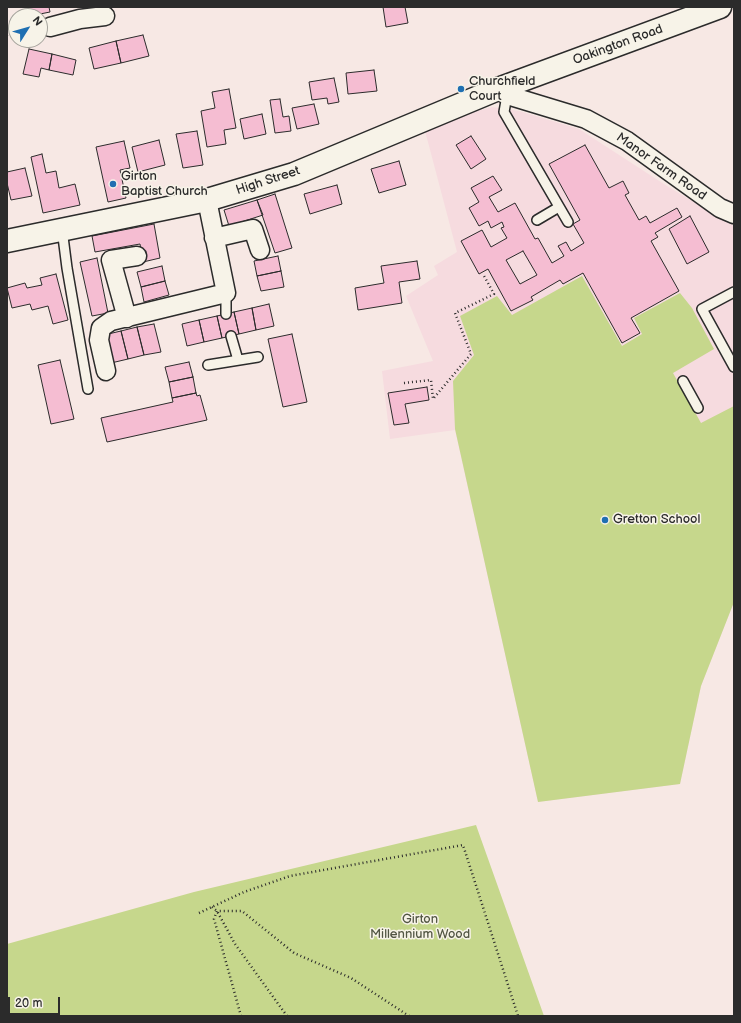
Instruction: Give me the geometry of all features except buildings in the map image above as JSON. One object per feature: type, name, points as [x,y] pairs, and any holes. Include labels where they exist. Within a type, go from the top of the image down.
[{"type":"street","name":"Oakington Road","points":[[507,89],[720,7]]},
{"type":"street","points":[[50,27],[79,13],[105,16]]},
{"type":"street","name":"High Street","points":[[7,241],[207,200],[294,174],[507,89]]},
{"type":"street","name":"Manor Farm Road","points":[[507,89],[586,119],[626,141],[665,166],[693,190],[720,208],[734,214]]},
{"type":"street","points":[[106,371],[99,340],[101,328],[111,321],[226,293],[207,200]]},
{"type":"street","points":[[214,238],[253,229],[260,250]]},
{"type":"street","points":[[127,318],[111,260],[137,256]]},
{"type":"lane","points":[[507,89],[504,112],[568,222]]},
{"type":"lane","points":[[537,220],[559,207]]},
{"type":"lane","points":[[62,229],[67,268],[88,389]]},
{"type":"lane","points":[[734,292],[702,309],[734,367]]},
{"type":"lane","points":[[226,293],[226,314]]},
{"type":"lane","points":[[231,336],[238,360]]},
{"type":"lane","points":[[208,365],[258,357]]},
{"type":"lane","points":[[682,381],[698,408]]},
{"type":"path","points":[[404,383],[431,380],[433,399],[471,354],[455,313],[494,294],[484,276]]},
{"type":"path","points":[[199,913],[244,892],[290,876],[464,845],[518,1016]]},
{"type":"path","points":[[211,907],[217,911],[235,944],[287,1016]]},
{"type":"path","points":[[217,911],[214,919],[241,1016]]},
{"type":"path","points":[[217,911],[242,911],[294,953],[351,978],[409,1016]]},
{"type":"shaded area","name":"Gretton School","points":[[492,107],[519,111],[579,129],[667,186],[734,226],[734,602],[701,686],[680,784],[538,802],[455,430],[390,439],[382,371],[433,361],[406,296],[438,275],[434,266],[457,252],[424,127],[439,121]]},
{"type":"green space","name":"Gretton School","points":[[582,276],[622,346],[642,334],[634,318],[680,293],[692,308],[714,349],[673,373],[701,423],[734,406],[734,602],[701,686],[680,784],[538,802],[455,429],[453,381],[474,355],[460,316],[497,296],[512,315]]},
{"type":"green space","name":"Girton Millennium Wood","points":[[476,825],[544,1016],[7,1016],[7,944],[194,892]]},
{"type":"place","name":"Churchfield Court","points":[[461,89]]},
{"type":"place","name":"Girton Baptist Church","points":[[113,184]]},
{"type":"place","name":"Gretton School","points":[[605,520]]}]
